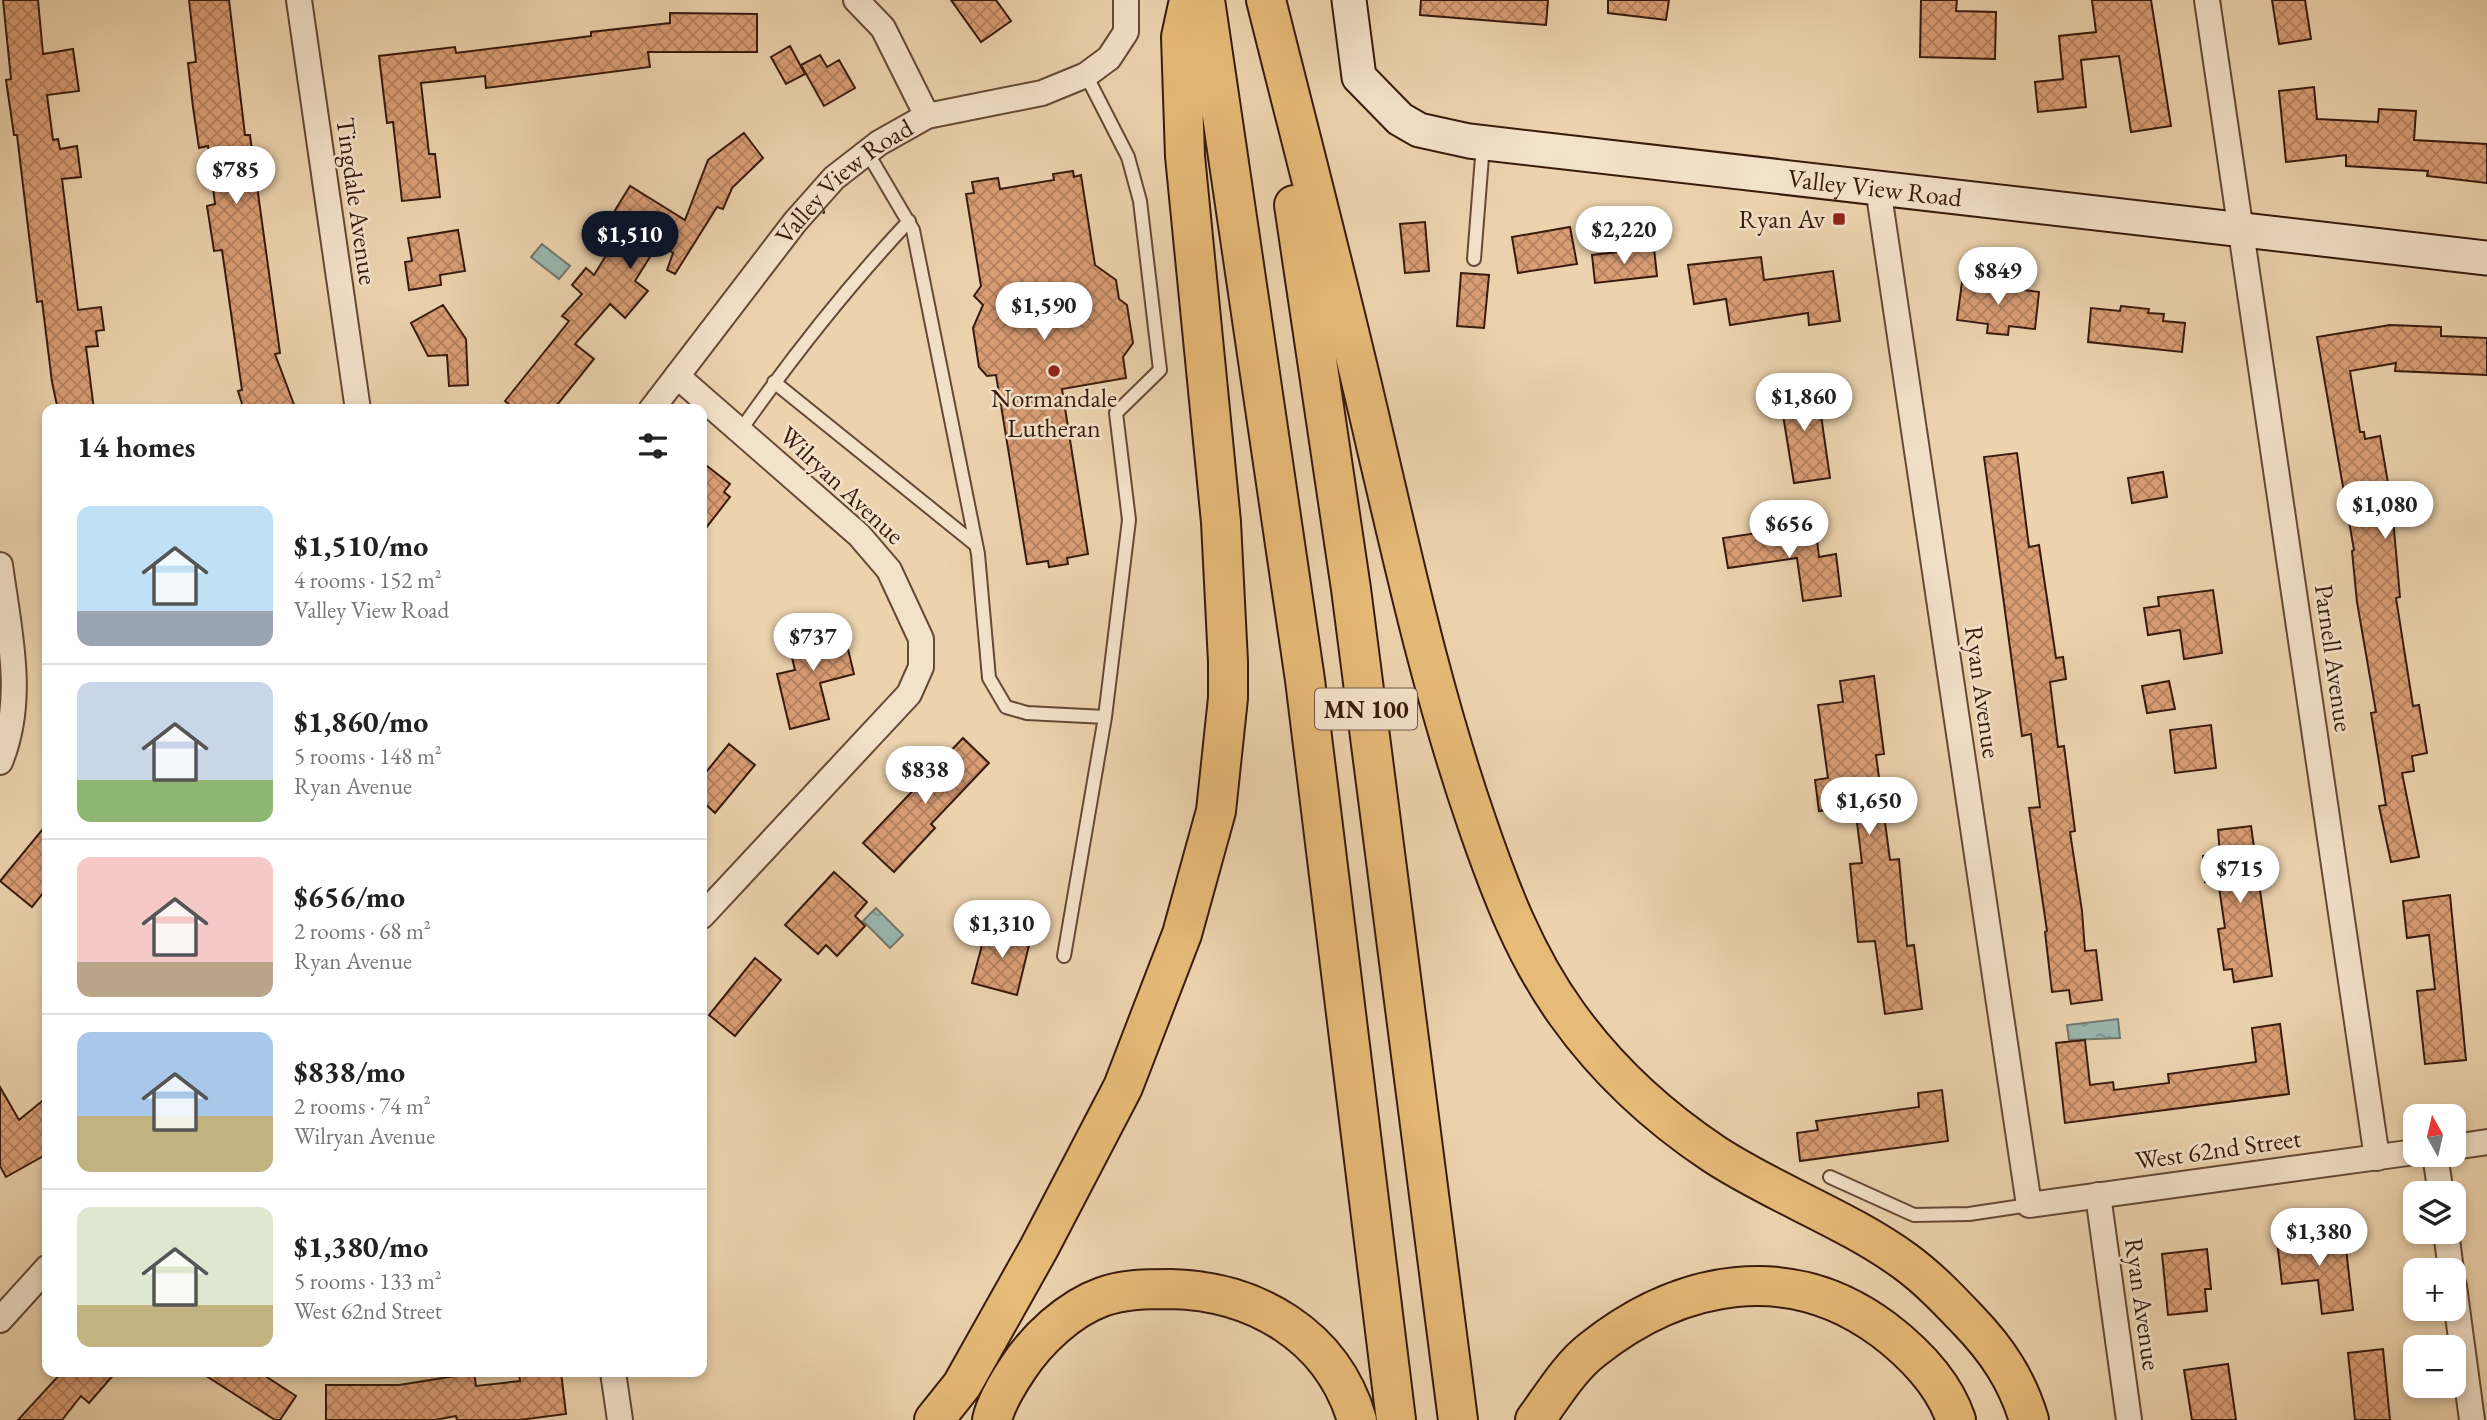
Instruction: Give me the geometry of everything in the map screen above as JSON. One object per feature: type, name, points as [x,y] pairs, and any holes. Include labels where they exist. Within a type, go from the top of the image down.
[{"type":"highway","points":[[934,1420],[962,1385],[1039,1248],[1122,1087],[1182,934],[1216,810],[1228,698],[1227,641],[1221,522],[1185,156],[1181,37],[1189,0]]},
{"type":"highway","name":"MN 100","points":[[1205,0],[1305,680],[1396,1420]]},
{"type":"highway","points":[[1265,0],[1417,626],[1455,760],[1487,852],[1531,958],[1567,1014],[1603,1060],[1664,1116],[1734,1167],[1905,1261],[1938,1289],[1983,1335],[2011,1373],[2029,1420]]},
{"type":"highway","name":"MN 100","points":[[1265,0],[1351,589],[1458,1420]]},
{"type":"highway","points":[[1535,1420],[1592,1350],[1654,1310],[1691,1296],[1762,1284],[1799,1289],[1834,1301],[1877,1325],[1930,1374],[1944,1392],[1956,1420]]},
{"type":"highway","points":[[992,1420],[1011,1378],[1043,1336],[1101,1297],[1128,1291],[1159,1289],[1192,1290],[1231,1297],[1257,1306],[1285,1322],[1317,1348],[1338,1380],[1357,1420]]},
{"type":"street","name":"Tingdale Avenue","points":[[299,0],[357,404]]},
{"type":"street","points":[[856,0],[883,28],[927,116]]},
{"type":"street","name":"Valley View Road","points":[[656,404],[795,222],[834,178],[867,152],[927,116],[1042,93],[1086,75],[1109,58],[1126,32],[1126,0]]},
{"type":"street","name":"Valley View Road","points":[[1349,0],[1359,78],[1400,120],[1419,130],[1483,144],[2487,258]]},
{"type":"street","name":"Parnell Avenue","points":[[2207,0],[2377,1158]]},
{"type":"street","name":"Ryan Avenue","points":[[1878,188],[2029,1205]]},
{"type":"street","name":"Wilryan Avenue","points":[[677,376],[859,534],[889,570],[921,639],[921,667],[909,694],[707,911]]},
{"type":"street","points":[[0,565],[13,661],[15,707],[0,762]]},
{"type":"street","points":[[2466,1145],[2487,1142]]},
{"type":"street","name":"West 62nd Street","points":[[2029,1205],[2403,1154]]},
{"type":"street","name":"Ryan Avenue","points":[[2098,1195],[2129,1420]]},
{"type":"street","points":[[0,1320],[42,1274]]},
{"type":"street","points":[[2459,1321],[2472,1420]]},
{"type":"street","points":[[614,1377],[620,1420]]},
{"type":"lane","points":[[1064,956],[1105,718],[1129,520],[1116,413],[1160,370],[1140,201],[1128,157],[1086,75]]},
{"type":"lane","points":[[1474,259],[1483,144]]},
{"type":"lane","points":[[867,152],[913,230],[976,545],[989,678],[1006,707],[1027,713],[1105,718]]},
{"type":"lane","points":[[740,431],[774,382],[870,262],[909,221]]},
{"type":"lane","points":[[774,382],[976,545]]},
{"type":"lane","points":[[1830,1177],[1914,1215],[1969,1214],[2029,1205]]},
{"type":"water","points":[[542,244],[570,266],[559,279],[531,257]]},
{"type":"water","points":[[876,908],[903,935],[890,948],[863,921]]},
{"type":"water","points":[[2118,1019],[2120,1038],[2069,1040],[2067,1025]]},
{"type":"building","points":[[3,0],[38,0],[43,54],[73,49],[79,91],[47,95],[53,140],[58,139],[60,149],[77,146],[81,177],[62,179],[78,310],[101,307],[104,330],[96,331],[98,346],[86,347],[93,404],[57,404],[42,301],[37,302],[17,135],[14,135],[6,80],[11,79]]},
{"type":"building","points":[[189,0],[229,0],[245,135],[250,135],[280,353],[275,354],[294,404],[242,404],[238,391],[242,390],[222,250],[214,251],[207,206],[215,204],[208,146],[199,148],[193,107],[188,63],[196,62]]},
{"type":"building","points":[[951,0],[996,0],[1011,21],[981,42]]},
{"type":"building","points":[[1421,0],[1548,0],[1546,25],[1420,15]]},
{"type":"building","points":[[1608,0],[1669,0],[1666,20],[1608,13]]},
{"type":"building","points":[[1921,0],[1957,0],[1956,11],[1996,12],[1995,59],[1920,57]]},
{"type":"building","points":[[2092,0],[2151,0],[2171,126],[2131,132],[2119,56],[2081,60],[2086,107],[2038,112],[2035,82],[2063,79],[2059,36],[2096,32]]},
{"type":"building","points":[[2272,0],[2305,0],[2311,39],[2279,44]]},
{"type":"building","points":[[670,13],[757,14],[757,52],[648,52],[650,67],[486,88],[485,76],[421,83],[429,154],[435,154],[440,197],[402,201],[393,122],[387,123],[379,56],[455,47],[456,53],[591,36],[591,32],[670,23]]},
{"type":"building","points":[[790,46],[805,74],[786,84],[771,57]]},
{"type":"building","points":[[820,55],[827,67],[839,60],[855,88],[824,106],[801,65]]},
{"type":"building","points":[[2314,87],[2317,119],[2378,122],[2379,109],[2416,111],[2414,140],[2487,144],[2487,183],[2427,176],[2428,171],[2346,166],[2346,155],[2286,162],[2279,91]]},
{"type":"building","points":[[744,133],[763,158],[732,188],[723,209],[717,207],[675,274],[667,270],[673,253],[658,244],[635,281],[648,291],[625,318],[610,304],[575,344],[594,359],[558,404],[509,404],[505,401],[569,321],[562,316],[582,294],[572,285],[586,268],[594,275],[625,225],[611,217],[630,186],[685,220],[708,160]]},
{"type":"building","name":"Normandale Lutheran","points":[[1073,171],[1074,177],[1081,175],[1095,265],[1116,280],[1119,299],[1127,305],[1133,343],[1123,357],[1126,378],[1062,389],[1088,554],[1067,558],[1068,564],[1049,567],[1048,561],[1027,564],[996,375],[987,376],[979,367],[973,328],[983,305],[974,296],[981,286],[966,194],[974,193],[972,182],[998,178],[1000,189],[1054,180],[1053,174]]},
{"type":"building","points":[[1425,222],[1429,271],[1405,273],[1400,224]]},
{"type":"building","points":[[1570,227],[1577,264],[1518,273],[1512,237]]},
{"type":"building","points":[[458,230],[465,271],[440,275],[441,285],[409,290],[405,262],[412,261],[408,238]]},
{"type":"building","points":[[1654,248],[1657,276],[1595,283],[1592,255]]},
{"type":"building","points":[[1761,257],[1764,280],[1833,271],[1840,321],[1809,325],[1808,313],[1730,325],[1726,299],[1694,304],[1688,265]]},
{"type":"building","points":[[1461,273],[1489,275],[1484,328],[1457,326]]},
{"type":"building","points":[[1962,282],[2039,292],[2035,329],[2009,326],[2008,335],[1987,333],[1988,324],[1957,320]]},
{"type":"building","points":[[443,305],[466,339],[468,385],[449,386],[447,355],[428,356],[411,323]]},
{"type":"building","points":[[2121,306],[2149,309],[2148,313],[2164,314],[2163,321],[2185,323],[2182,352],[2088,342],[2091,308],[2120,311]]},
{"type":"building","points":[[2390,325],[2441,327],[2441,336],[2487,338],[2487,375],[2395,371],[2396,363],[2350,371],[2360,432],[2364,432],[2365,439],[2380,436],[2392,507],[2400,597],[2396,598],[2413,706],[2419,705],[2427,753],[2412,756],[2414,771],[2402,773],[2419,857],[2391,862],[2379,806],[2386,805],[2371,713],[2376,712],[2357,602],[2354,550],[2317,337]]},
{"type":"building","points":[[1808,380],[1813,416],[1821,415],[1830,478],[1794,483],[1778,384]]},
{"type":"building","points":[[2017,453],[2029,547],[2039,545],[2056,658],[2063,657],[2066,679],[2050,682],[2058,747],[2064,746],[2075,831],[2070,832],[2085,951],[2096,950],[2102,1000],[2071,1004],[2069,990],[2052,992],[2047,931],[2029,808],[2040,807],[2031,734],[2022,736],[1984,457]]},
{"type":"building","points":[[707,466],[730,484],[724,492],[730,497],[707,527]]},
{"type":"building","points":[[2163,472],[2167,497],[2132,503],[2128,478]]},
{"type":"building","points":[[1816,531],[1819,557],[1836,554],[1841,596],[1803,601],[1797,558],[1728,568],[1723,538],[1757,533],[1758,537]]},
{"type":"building","points":[[2213,590],[2222,653],[2184,659],[2180,630],[2148,635],[2144,608],[2159,606],[2158,597]]},
{"type":"building","points":[[842,624],[854,674],[820,683],[829,719],[790,729],[777,674],[795,670],[787,637]]},
{"type":"building","points":[[1874,676],[1884,754],[1876,755],[1890,860],[1899,859],[1907,946],[1914,945],[1922,1009],[1885,1014],[1875,941],[1858,942],[1850,864],[1862,863],[1855,806],[1819,811],[1815,780],[1828,778],[1818,705],[1843,702],[1840,681]]},
{"type":"building","points":[[2169,681],[2175,709],[2147,713],[2142,686]]},
{"type":"building","points":[[2211,725],[2216,768],[2175,773],[2170,730]]},
{"type":"building","points":[[963,738],[989,763],[931,824],[935,828],[894,872],[863,843]]},
{"type":"building","points":[[729,744],[755,765],[715,813],[707,806],[707,771]]},
{"type":"building","points":[[2251,826],[2272,976],[2234,982],[2232,969],[2224,970],[2218,929],[2225,928],[2218,880],[2205,882],[2203,856],[2220,854],[2218,830]]},
{"type":"building","points":[[42,830],[42,894],[32,907],[0,881]]},
{"type":"building","points":[[834,872],[867,902],[855,916],[865,926],[837,956],[826,945],[818,954],[785,925]]},
{"type":"building","points":[[2450,895],[2466,1060],[2425,1064],[2417,991],[2435,989],[2429,935],[2407,938],[2403,901]]},
{"type":"building","points":[[987,926],[1031,937],[1017,995],[972,983]]},
{"type":"building","points":[[755,958],[781,980],[735,1036],[709,1015]]},
{"type":"building","points":[[2280,1024],[2289,1094],[2065,1123],[2056,1043],[2085,1040],[2090,1085],[2113,1082],[2114,1090],[2169,1083],[2168,1074],[2256,1062],[2252,1028]]},
{"type":"building","points":[[0,1087],[19,1120],[42,1101],[42,1157],[6,1177],[0,1166]]},
{"type":"building","points":[[1942,1090],[1948,1141],[1800,1161],[1797,1133],[1818,1130],[1816,1121],[1919,1107],[1918,1093]]},
{"type":"building","points":[[2344,1231],[2353,1310],[2322,1314],[2318,1280],[2282,1284],[2277,1241]]},
{"type":"building","points":[[2207,1249],[2211,1289],[2205,1289],[2207,1311],[2168,1315],[2162,1254]]},
{"type":"building","points":[[2383,1349],[2390,1420],[2355,1420],[2348,1353]]},
{"type":"building","points":[[2228,1364],[2236,1420],[2192,1420],[2184,1370]]},
{"type":"building","points":[[57,1377],[112,1377],[89,1403],[81,1396],[62,1420],[18,1420]]},
{"type":"building","points":[[208,1377],[267,1377],[296,1396],[280,1420],[275,1420]]},
{"type":"building","points":[[449,1377],[475,1377],[476,1386],[520,1381],[520,1377],[562,1377],[566,1414],[519,1420],[457,1420],[456,1416],[435,1420],[326,1420],[326,1385],[399,1385]]},
{"type":"place","name":"Ryan Av","points":[[1839,219]]},
{"type":"place","name":"Normandale Lutheran","points":[[1054,371]]}]
